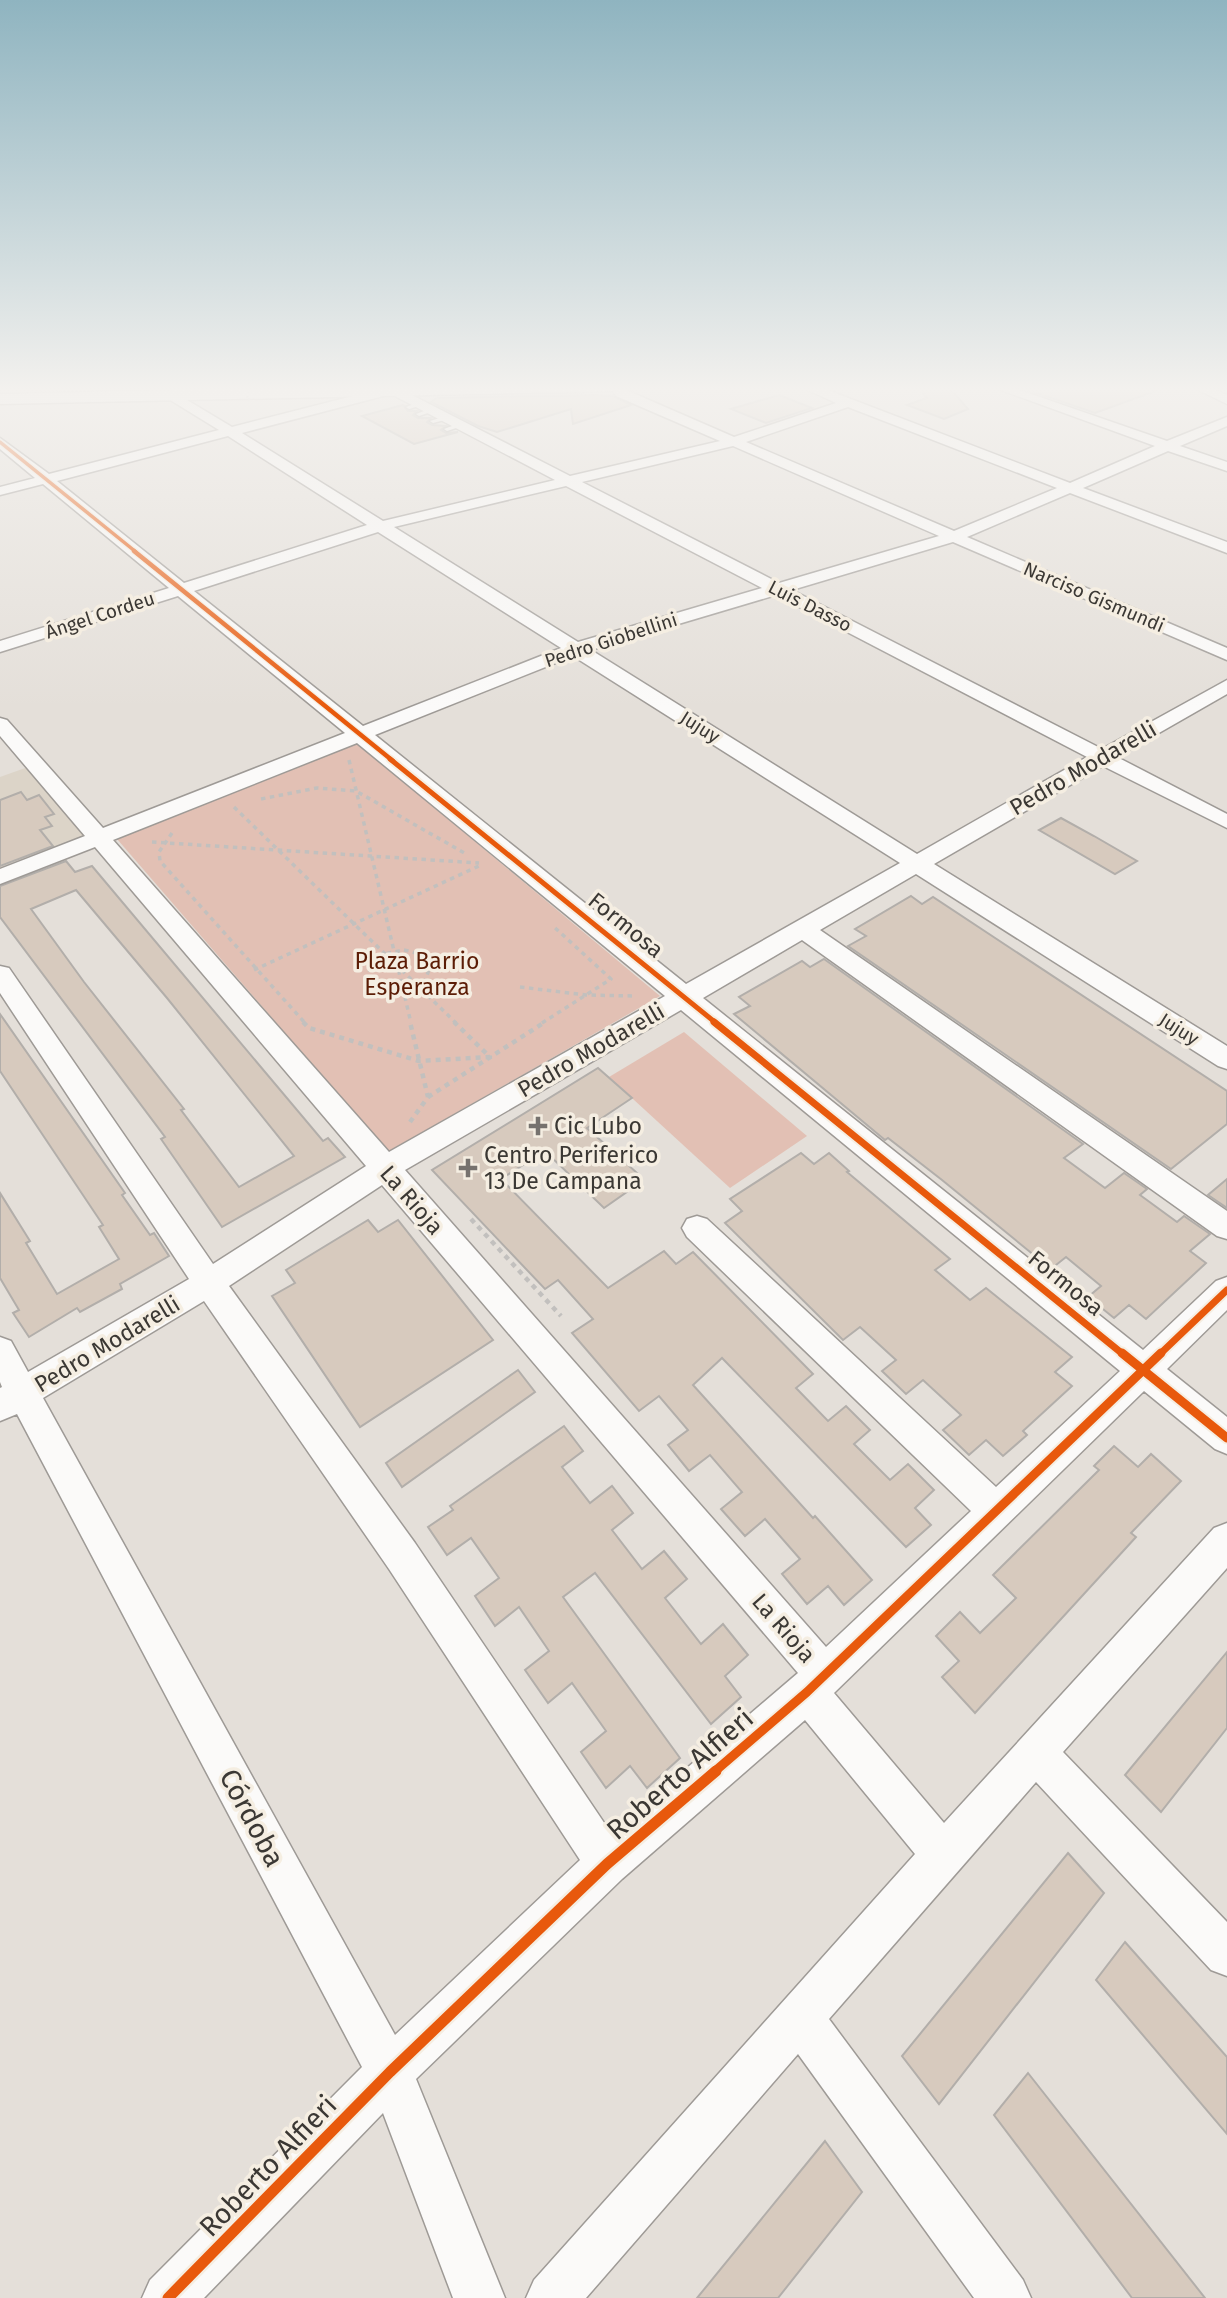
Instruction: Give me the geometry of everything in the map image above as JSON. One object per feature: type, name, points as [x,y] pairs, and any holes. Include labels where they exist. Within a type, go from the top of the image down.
[{"type":"street","name":"Formosa","points":[[63,493],[1227,1438]]},
{"type":"street","name":"Jujuy","points":[[328,493],[1227,1059]]},
{"type":"street","name":"Ángel Cordeu","points":[[0,647],[380,526],[517,493]]},
{"type":"street","name":"Luis Dasso","points":[[592,493],[1227,822]]},
{"type":"street","name":"Narciso Gismundi","points":[[852,493],[1227,655]]},
{"type":"street","name":"Pedro Giobellini","points":[[0,877],[575,649],[954,537],[1058,493]]},
{"type":"street","points":[[1085,493],[1227,548]]},
{"type":"street","name":"Pedro Modarelli","points":[[12,1400],[209,1283],[385,1168],[1227,685]]},
{"type":"street","name":"La Rioja","points":[[0,724],[385,1168],[816,1684],[943,1855]]},
{"type":"street","points":[[803,929],[1227,1227]]},
{"type":"street","points":[[0,974],[209,1283],[402,1556],[607,1864]]},
{"type":"street","points":[[696,1228],[997,1512]]},
{"type":"street","name":"Roberto Alfieri","points":[[168,2298],[390,2072],[607,1864],[816,1684],[1227,1290]]},
{"type":"street","name":"Córdoba","points":[[0,1351],[12,1400],[390,2072],[479,2298]]},
{"type":"street","points":[[552,2298],[943,1855],[1227,1541]]},
{"type":"street","points":[[1037,1754],[1227,1954]]},
{"type":"street","points":[[801,2019],[1005,2298]]},
{"type":"path","points":[[360,734],[348,760],[428,1097]]},
{"type":"path","points":[[256,800],[317,788],[356,791],[483,864]]},
{"type":"path","points":[[244,803],[232,805],[490,1057]]},
{"type":"path","points":[[179,828],[163,842],[159,852],[160,861],[309,1028],[419,1061],[490,1057]]},
{"type":"path","points":[[99,838],[483,864]]},
{"type":"path","points":[[225,983],[483,864]]},
{"type":"path","points":[[385,1168],[388,1152],[428,1097],[611,979],[552,926]]},
{"type":"path","points":[[394,951],[414,952],[427,961],[429,974],[417,987],[403,992],[382,990],[369,980],[370,966],[384,954],[394,951]]},
{"type":"path","points":[[520,987],[586,995],[684,997]]},
{"type":"path","points":[[462,1209],[561,1316]]},
{"type":"shaded area","points":[[28,767],[90,837],[0,873],[0,777]]},
{"type":"green space","name":"Plaza Barrio Esperanza","points":[[357,743],[660,996],[388,1152],[117,839]]},
{"type":"green space","points":[[684,1032],[807,1136],[730,1188],[609,1077]]},
{"type":"building","points":[[21,792],[27,800],[39,795],[54,814],[45,817],[52,826],[40,830],[53,846],[0,866],[0,800]]},
{"type":"building","points":[[1061,818],[1137,861],[1115,874],[1039,830]]},
{"type":"building","points":[[66,861],[75,872],[92,866],[323,1141],[328,1138],[345,1157],[222,1227],[161,1139],[165,1137],[0,917],[0,886]],"holes":[[[76,890],[294,1156],[239,1187],[181,1110],[184,1109],[84,982],[31,909]]]},
{"type":"building","points":[[911,896],[922,904],[933,897],[1227,1091],[1227,1124],[1171,1169],[848,946],[866,936],[855,929]]},
{"type":"building","points":[[824,959],[1083,1144],[1064,1158],[1105,1188],[1124,1173],[1147,1189],[1140,1195],[1177,1222],[1184,1216],[1210,1234],[1190,1251],[1206,1263],[1146,1319],[1129,1305],[1114,1318],[1088,1297],[1101,1286],[1066,1257],[1051,1269],[888,1138],[885,1140],[734,1014],[750,1006],[739,997],[802,961],[810,967]]},
{"type":"building","points":[[0,1014],[125,1193],[122,1195],[150,1235],[154,1233],[169,1256],[120,1284],[122,1289],[80,1312],[77,1308],[29,1337],[13,1313],[19,1310],[0,1278],[0,1193],[30,1241],[26,1243],[57,1294],[119,1259],[99,1227],[103,1225],[0,1071]]},
{"type":"building","points":[[598,1068],[632,1098],[587,1128],[637,1173],[626,1184],[631,1189],[604,1208],[545,1151],[501,1179],[608,1288],[664,1251],[676,1264],[693,1252],[813,1374],[796,1388],[828,1421],[846,1406],[870,1430],[854,1444],[890,1480],[908,1464],[934,1490],[915,1508],[931,1525],[906,1547],[722,1358],[693,1385],[872,1580],[844,1605],[828,1586],[807,1604],[782,1574],[800,1559],[765,1519],[745,1536],[721,1509],[742,1492],[710,1455],[689,1471],[668,1445],[688,1430],[659,1396],[639,1411],[572,1333],[593,1319],[558,1280],[545,1289],[432,1170]]},
{"type":"building","points":[[801,1153],[814,1164],[829,1153],[849,1171],[847,1172],[950,1259],[935,1270],[970,1300],[986,1288],[1072,1357],[1055,1372],[1072,1386],[1023,1431],[1027,1435],[1003,1456],[986,1440],[969,1455],[943,1430],[961,1415],[923,1380],[906,1394],[882,1371],[896,1360],[860,1327],[843,1340],[725,1223],[742,1211],[730,1199]]},
{"type":"building","points":[[1227,1179],[1227,1208],[1208,1195]]},
{"type":"building","points":[[368,1220],[378,1232],[398,1220],[493,1340],[360,1427],[272,1296],[295,1283],[286,1270]]},
{"type":"building","points":[[518,1370],[535,1392],[402,1487],[386,1463]]},
{"type":"building","points":[[564,1426],[583,1451],[562,1467],[590,1503],[612,1486],[633,1513],[612,1530],[642,1569],[664,1551],[687,1579],[665,1598],[701,1644],[723,1624],[748,1655],[725,1676],[741,1697],[711,1724],[595,1573],[563,1597],[680,1758],[647,1788],[630,1766],[606,1788],[581,1752],[606,1731],[572,1683],[548,1703],[525,1670],[549,1651],[519,1607],[495,1626],[475,1596],[499,1578],[471,1538],[447,1555],[428,1527],[453,1510],[450,1506]]},
{"type":"building","points":[[1114,1446],[1138,1467],[1151,1454],[1181,1481],[1131,1533],[1136,1537],[975,1713],[942,1677],[959,1661],[936,1636],[960,1612],[980,1633],[1016,1598],[993,1575],[1099,1470],[1094,1466]]},
{"type":"building","points":[[1227,1652],[1227,1728],[1161,1812],[1125,1775]]},
{"type":"building","points":[[1068,1853],[1104,1893],[939,2104],[902,2056]]},
{"type":"building","points":[[1125,1942],[1227,2057],[1227,2134],[1096,1980]]},
{"type":"building","points":[[1028,2073],[1205,2298],[1132,2298],[994,2115]]},
{"type":"building","points":[[825,2141],[862,2192],[778,2298],[697,2298]]},
{"type":"cycle path","points":[[63,493],[1227,1438]]},
{"type":"cycle path","points":[[168,2298],[390,2072],[607,1864],[807,1692],[1227,1290]]},
{"type":"place","name":"Cic Lubo","points":[[538,1126]]},
{"type":"place","name":"Centro Periferico 13 De Campana","points":[[468,1168]]}]
